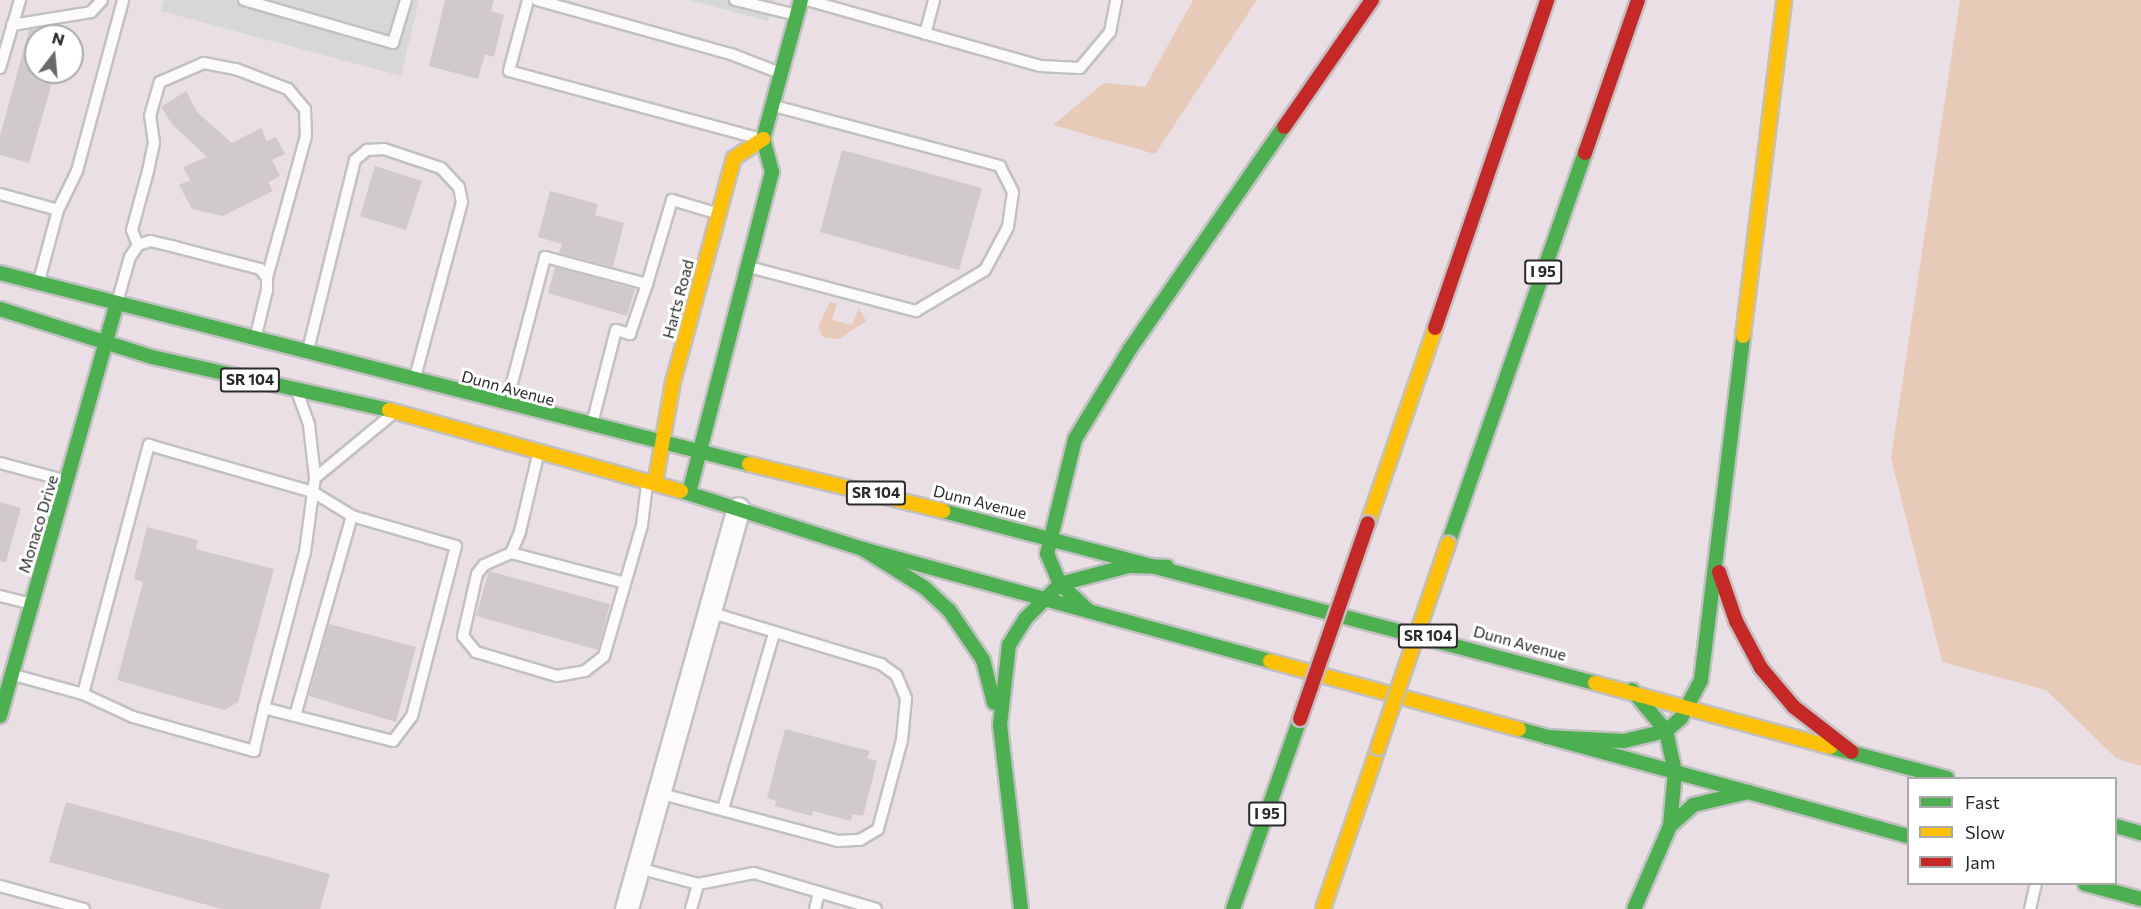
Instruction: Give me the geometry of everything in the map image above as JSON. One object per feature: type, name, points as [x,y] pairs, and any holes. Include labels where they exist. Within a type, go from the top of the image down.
[{"type":"main road","points":[[689,493],[701,453],[711,393],[748,266],[772,172],[763,140],[801,0]]},
{"type":"main road","points":[[1089,611],[1060,584],[1047,554],[1075,439],[1102,391],[1372,0]]},
{"type":"main road","name":"I 95","points":[[1233,909],[1547,0]]},
{"type":"main road","name":"I 95","points":[[1323,909],[1638,0]]},
{"type":"main road","points":[[1547,737],[1624,741],[1666,731],[1688,705],[1701,680],[1708,643],[1715,559],[1784,0]]},
{"type":"main road","name":"Harts Road","points":[[651,484],[662,442],[673,382],[734,158],[763,140]]},
{"type":"main road","name":"Dunn Avenue","points":[[0,273],[307,355],[592,427],[1050,536],[1688,705],[1943,777]]},
{"type":"main road","name":"Monaco Drive","points":[[0,716],[31,604],[69,482],[116,305]]},
{"type":"main road","name":"SR 104","points":[[0,309],[105,341],[297,391],[396,412],[689,493],[862,549],[1907,836]]},
{"type":"main road","points":[[862,549],[925,588],[949,610],[983,660],[1000,725],[1021,909]]},
{"type":"main road","points":[[1715,559],[1736,621],[1761,668],[1794,707],[1852,752]]},
{"type":"main road","points":[[1000,725],[1009,645],[1044,599],[1060,584],[1128,566],[1167,567]]},
{"type":"main road","points":[[1632,690],[1666,731],[1675,772],[1670,826],[1634,909]]},
{"type":"main road","points":[[1670,826],[1693,805],[1748,792]]},
{"type":"main road","points":[[2117,827],[2141,833]]},
{"type":"main road","points":[[2089,885],[2141,899]]},
{"type":"street","points":[[627,909],[739,509]]},
{"type":"lane","points":[[0,68],[20,0]]},
{"type":"lane","points":[[12,24],[91,12],[102,0]]},
{"type":"lane","points":[[38,284],[58,210],[76,171],[123,0]]},
{"type":"lane","points":[[244,0],[393,43],[406,0]]},
{"type":"lane","points":[[528,0],[509,71],[763,140]]},
{"type":"lane","points":[[537,0],[731,54],[780,73]]},
{"type":"lane","points":[[735,0],[796,15]]},
{"type":"lane","points":[[807,0],[1040,66],[1080,68],[1110,32],[1116,0]]},
{"type":"lane","points":[[925,34],[934,0]]},
{"type":"lane","points":[[138,245],[132,230],[154,143],[150,116],[160,81],[204,63],[236,69],[288,89],[305,109],[306,136],[267,278],[254,341]]},
{"type":"lane","points":[[748,266],[916,311],[985,270],[1008,226],[1013,192],[1000,166],[771,105]]},
{"type":"lane","points":[[307,355],[355,160],[366,150],[384,149],[441,168],[459,187],[462,202],[414,381]]},
{"type":"lane","points":[[0,194],[58,210]]},
{"type":"lane","points":[[592,427],[616,330],[630,334],[672,200],[719,214]]},
{"type":"lane","points":[[116,305],[130,256],[138,245],[150,241],[260,269],[267,278]]},
{"type":"lane","points":[[506,405],[545,256],[647,284]]},
{"type":"lane","points":[[12,674],[83,694],[133,717],[254,751],[305,552],[315,478],[309,425],[297,391]]},
{"type":"lane","points":[[315,478],[349,446],[396,412]]},
{"type":"lane","points":[[83,694],[150,445],[313,492],[352,516],[456,546],[412,716],[393,741],[264,708]]},
{"type":"lane","points":[[511,553],[520,532],[539,452]]},
{"type":"lane","points":[[0,463],[69,482]]},
{"type":"lane","points":[[625,583],[511,553],[484,565],[477,574],[463,636],[476,652],[557,676],[585,671],[604,656],[642,525],[651,484]]},
{"type":"lane","points":[[295,716],[352,516]]},
{"type":"lane","points":[[0,596],[31,604]]},
{"type":"lane","points":[[658,793],[838,841],[860,840],[878,830],[902,740],[906,698],[896,675],[881,664],[709,612]]},
{"type":"lane","points":[[723,809],[774,633]]},
{"type":"lane","points":[[638,868],[698,885],[754,873],[876,909]]},
{"type":"lane","points":[[691,909],[698,885]]},
{"type":"lane","points":[[2030,909],[2036,885]]},
{"type":"lane","points":[[0,886],[84,909]]},
{"type":"lane","points":[[815,909],[819,893]]},
{"type":"shaded area","points":[[164,0],[419,0],[401,76],[161,11]]},
{"type":"shaded area","points":[[689,0],[774,0],[768,21]]},
{"type":"shaded area","points":[[1193,0],[1257,0],[1155,154],[1053,125],[1104,83],[1145,87]]},
{"type":"shaded area","points":[[1960,0],[2141,0],[2141,766],[2117,759],[2046,690],[1942,662],[1891,458]]},
{"type":"shaded area","points":[[830,302],[837,303],[832,320],[852,325],[859,308],[866,321],[839,339],[823,337],[818,327]]},
{"type":"building","points":[[445,0],[494,0],[491,11],[504,15],[494,57],[485,54],[478,79],[429,66]]},
{"type":"building","points":[[24,48],[24,84],[52,84],[29,163],[0,155],[0,136]]},
{"type":"building","points":[[186,91],[198,113],[232,143],[261,128],[267,141],[276,137],[285,154],[272,160],[280,176],[268,182],[273,191],[223,216],[192,209],[179,185],[190,180],[183,167],[207,157],[172,124],[161,107]]},
{"type":"building","points":[[842,150],[982,188],[959,270],[820,232]]},
{"type":"building","points":[[375,166],[422,181],[406,230],[360,216]]},
{"type":"building","points":[[550,191],[598,204],[595,215],[624,223],[613,267],[559,253],[562,244],[538,237]]},
{"type":"building","points":[[555,267],[635,289],[627,316],[548,293]]},
{"type":"building","points":[[0,502],[21,508],[6,562],[0,561]]},
{"type":"building","points":[[147,527],[198,540],[196,549],[274,569],[238,702],[224,710],[117,680],[143,582],[134,579]]},
{"type":"building","points":[[489,571],[610,604],[598,650],[476,616]]},
{"type":"building","points":[[329,624],[416,647],[396,722],[309,696]]},
{"type":"building","points":[[785,729],[870,751],[867,758],[877,761],[863,816],[852,814],[851,821],[813,811],[812,816],[775,806],[776,801],[767,798]]},
{"type":"building","points":[[66,802],[330,874],[320,909],[222,909],[49,862]]},
{"type":"traffic: fast","points":[[689,493],[772,172],[763,139],[801,0]]},
{"type":"traffic: fast","points":[[1089,611],[1060,584],[1047,554],[1075,439],[1130,349],[1284,127]]},
{"type":"traffic: fast","points":[[1448,544],[1585,153]]},
{"type":"traffic: fast","points":[[0,273],[749,464]]},
{"type":"traffic: fast","points":[[0,716],[116,305]]},
{"type":"traffic: fast","points":[[0,309],[152,357],[389,410]]},
{"type":"traffic: fast","points":[[1547,737],[1624,741],[1666,731],[1681,718],[1701,680],[1743,336]]},
{"type":"traffic: fast","points":[[681,491],[863,549],[1270,661]]},
{"type":"traffic: fast","points":[[943,511],[1595,683]]},
{"type":"traffic: fast","points":[[863,549],[925,588],[949,610],[983,660],[994,703]]},
{"type":"traffic: fast","points":[[1021,909],[1000,725],[1009,645],[1025,619],[1060,584],[1128,566],[1167,567]]},
{"type":"traffic: fast","points":[[1632,690],[1666,731],[1675,772],[1670,826],[1634,909]]},
{"type":"traffic: fast","points":[[1233,909],[1300,719]]},
{"type":"traffic: fast","points":[[1519,729],[1907,836]]},
{"type":"traffic: fast","points":[[1830,747],[1943,777]]},
{"type":"traffic: fast","points":[[1670,826],[1693,805],[1748,792]]},
{"type":"traffic: fast","points":[[2117,826],[2141,833]]},
{"type":"traffic: fast","points":[[2089,885],[2141,899]]},
{"type":"traffic: slow","points":[[1743,336],[1784,0]]},
{"type":"traffic: slow","points":[[655,484],[673,382],[734,158],[763,139]]},
{"type":"traffic: slow","points":[[1368,523],[1435,328]]},
{"type":"traffic: slow","points":[[389,410],[681,491]]},
{"type":"traffic: slow","points":[[749,464],[943,511]]},
{"type":"traffic: slow","points":[[1378,748],[1448,544]]},
{"type":"traffic: slow","points":[[1270,661],[1519,729]]},
{"type":"traffic: slow","points":[[1595,683],[1830,747]]},
{"type":"traffic: slow","points":[[1323,909],[1378,748]]},
{"type":"traffic: jam","points":[[1284,127],[1372,0]]},
{"type":"traffic: jam","points":[[1435,328],[1547,0]]},
{"type":"traffic: jam","points":[[1585,153],[1638,0]]},
{"type":"traffic: jam","points":[[1300,719],[1368,523]]},
{"type":"traffic: jam","points":[[1719,572],[1736,621],[1761,668],[1794,707],[1852,752]]}]
